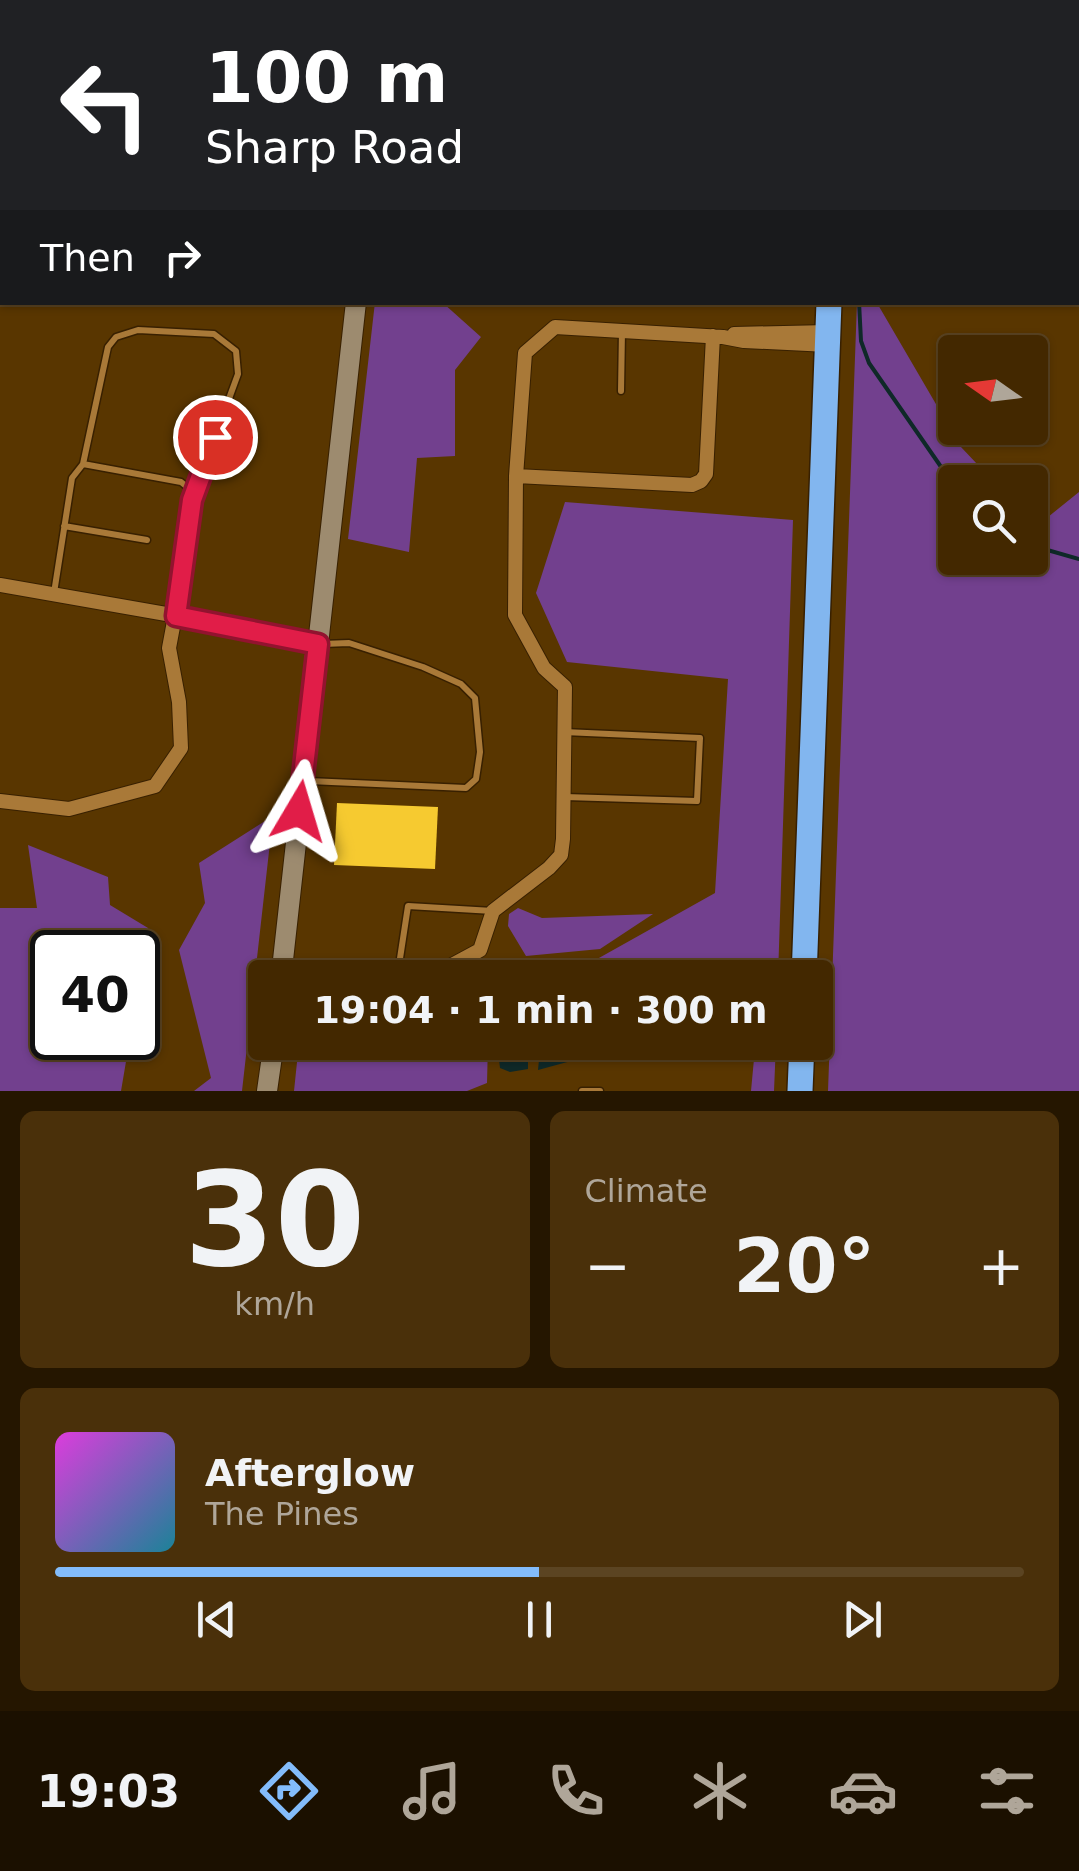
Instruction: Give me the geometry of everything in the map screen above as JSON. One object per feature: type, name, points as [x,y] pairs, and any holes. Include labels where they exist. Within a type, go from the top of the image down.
[{"type":"highway","points":[[805,960],[829,305]]},
{"type":"highway","points":[[800,1091],[801,1060]]},
{"type":"street","points":[[282,960],[356,305]]},
{"type":"street","points":[[461,960],[480,950],[494,912],[549,868],[560,854],[564,686],[544,668],[515,615],[516,476],[525,353],[554,327],[718,336],[744,341],[828,339]]},
{"type":"street","points":[[516,476],[692,485],[701,482],[706,474],[718,336]]},
{"type":"street","points":[[0,586],[318,644]]},
{"type":"street","points":[[0,802],[69,809],[155,786],[181,748],[179,702],[169,648],[176,616]]},
{"type":"street","points":[[266,1091],[271,1060]]},
{"type":"lane","points":[[54,594],[72,478],[83,464],[105,358],[116,336],[138,330],[214,334],[236,351],[238,374],[192,500]]},
{"type":"lane","points":[[621,391],[622,330]]},
{"type":"lane","points":[[83,464],[181,482],[192,490],[176,616]]},
{"type":"lane","points":[[64,526],[146,540]]},
{"type":"lane","points":[[303,781],[466,788],[476,779],[480,752],[475,698],[461,684],[424,667],[349,643],[318,644]]},
{"type":"lane","points":[[564,732],[700,738],[698,801],[564,797]]},
{"type":"lane","points":[[400,960],[408,906],[494,912]]},
{"type":"lane","points":[[582,1091],[600,1091]]},
{"type":"shaded area","points":[[375,305],[445,305],[481,337],[455,370],[455,456],[417,458],[409,552],[348,539]]},
{"type":"shaded area","points":[[857,305],[878,305],[938,408],[938,445],[960,445],[978,465],[938,465],[938,575],[1048,575],[1048,517],[1079,492],[1079,1091],[828,1091],[829,1060],[833,1060],[833,960]]},
{"type":"shaded area","points":[[565,502],[793,520],[779,960],[595,960],[715,893],[728,679],[567,662],[536,593]]},
{"type":"shaded area","points":[[273,816],[257,960],[248,960],[248,1038],[242,1091],[194,1091],[211,1078],[179,950],[205,903],[199,863]]},
{"type":"shaded area","points":[[28,845],[108,877],[110,905],[148,928],[30,930],[30,1060],[126,1060],[121,1091],[0,1091],[0,908],[37,908]]},
{"type":"shaded area","points":[[518,908],[542,918],[653,914],[600,949],[526,956],[508,926],[509,914]]},
{"type":"shaded area","points":[[297,1060],[488,1060],[487,1083],[467,1091],[294,1091]]},
{"type":"shaded area","points":[[754,1060],[775,1060],[774,1091],[751,1091]]},
{"type":"water","points":[[499,1060],[528,1060],[528,1069],[510,1072],[500,1068]]},
{"type":"water","points":[[539,1060],[572,1060],[571,1061],[538,1070]]},
{"type":"building","points":[[337,803],[438,807],[435,869],[334,865]]},
{"type":"waterway","points":[[859,305],[861,341],[869,363],[940,465]]},
{"type":"waterway","points":[[1048,550],[1079,559]]},
{"type":"route","points":[[215,437],[192,500],[176,616],[318,644],[299,811]]}]
